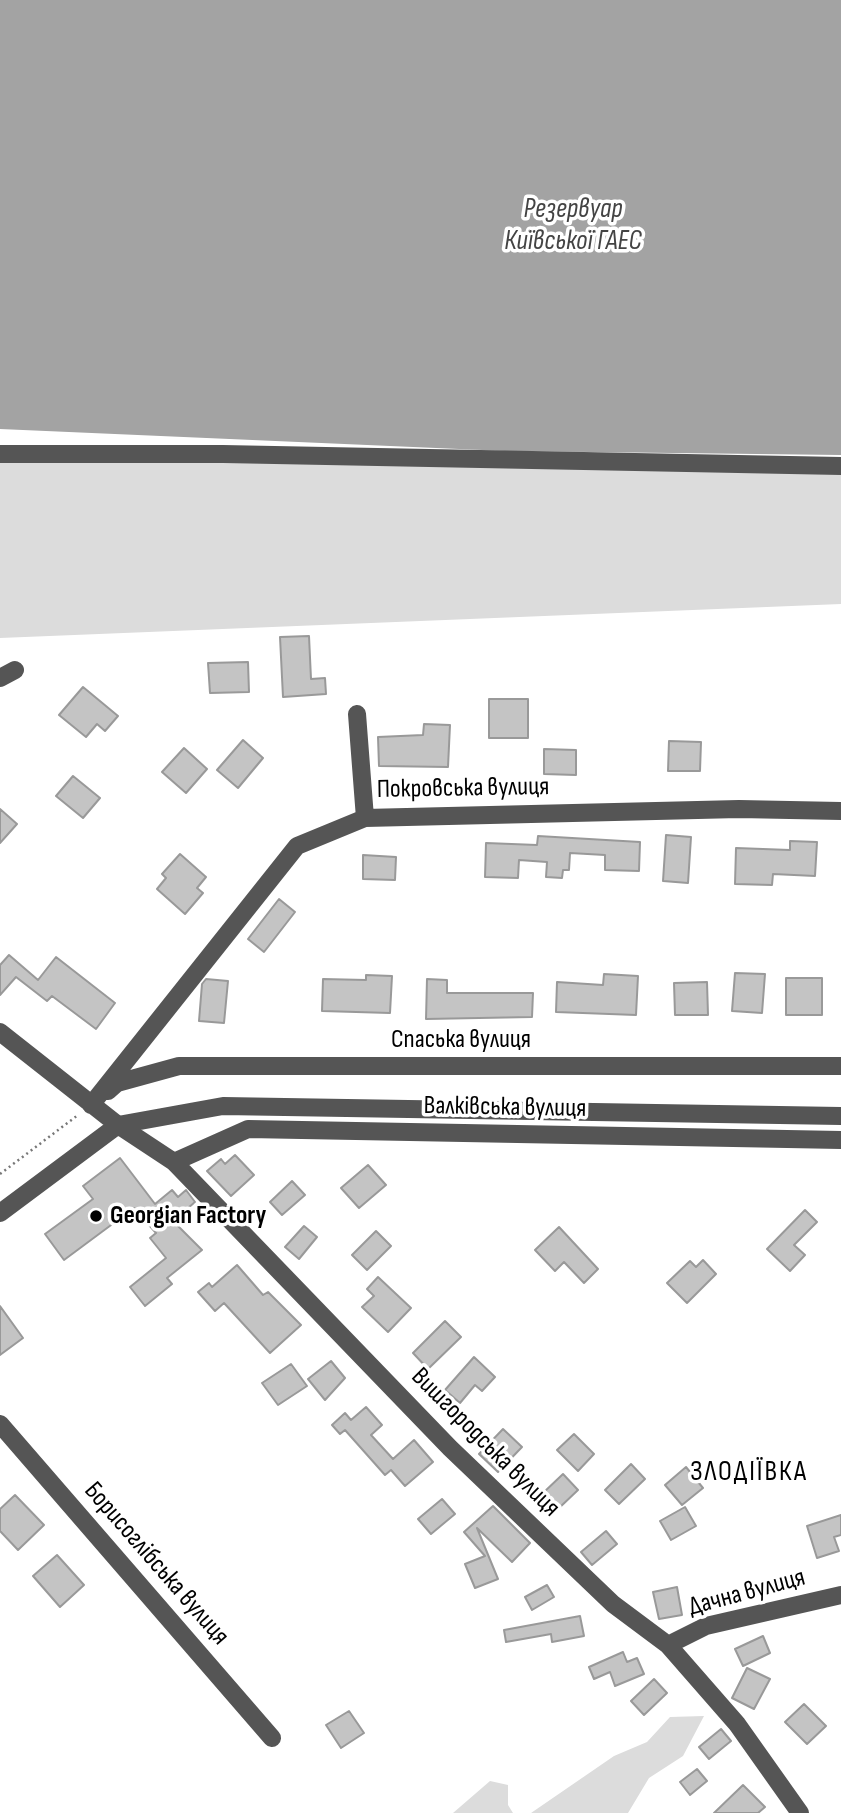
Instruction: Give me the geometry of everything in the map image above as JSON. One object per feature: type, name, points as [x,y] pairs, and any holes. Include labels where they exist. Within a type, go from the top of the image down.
[{"type":"street","points":[[0,454],[223,454],[841,466]]},
{"type":"street","points":[[357,715],[365,818]]},
{"type":"street","name":"Покровська вулиця","points":[[91,1105],[297,846],[365,818],[739,809],[841,811]]},
{"type":"street","name":"Вишгородська вулиця","points":[[0,1032],[91,1105],[174,1162],[450,1448],[614,1604],[667,1645],[737,1724],[800,1813]]},
{"type":"street","name":"Спаська вулиця","points":[[91,1105],[117,1083],[178,1066],[841,1066]]},
{"type":"street","points":[[0,1213],[118,1125],[223,1106],[841,1116]]},
{"type":"street","points":[[371,1109],[371,1131]]},
{"type":"street","name":"Валківська вулиця","points":[[174,1162],[248,1129],[841,1140]]},
{"type":"street","name":"Борисоглібська вулиця","points":[[0,1424],[272,1738]]},
{"type":"street","name":"Дачна вулиця","points":[[667,1645],[706,1626],[841,1595]]},
{"type":"path","points":[[0,1174],[91,1105]]},
{"type":"shaded area","points":[[0,454],[841,466],[841,604],[0,638]]},
{"type":"shaded area","points":[[704,1716],[683,1756],[649,1778],[628,1813],[531,1813],[614,1756],[647,1742],[670,1717]]},
{"type":"shaded area","points":[[490,1781],[508,1785],[508,1805],[513,1813],[453,1813]]},
{"type":"water","name":"Резервуар Київської ГАЕС","points":[[0,0],[841,0],[841,455],[505,451],[0,429]]},
{"type":"building","points":[[309,636],[311,679],[325,678],[326,694],[283,697],[280,637]]},
{"type":"building","points":[[248,662],[249,692],[210,693],[208,663]]},
{"type":"building","points":[[83,687],[118,716],[105,731],[97,724],[86,737],[59,715]]},
{"type":"building","points":[[489,699],[528,699],[528,738],[489,738]]},
{"type":"building","points":[[424,724],[450,725],[448,767],[379,766],[378,737],[423,735]]},
{"type":"building","points":[[243,740],[263,758],[238,788],[217,770]]},
{"type":"building","points":[[669,741],[701,742],[700,771],[668,771]]},
{"type":"building","points":[[184,748],[207,769],[186,793],[162,772]]},
{"type":"building","points":[[544,749],[576,750],[576,775],[544,774]]},
{"type":"building","points":[[73,776],[100,798],[83,818],[56,796]]},
{"type":"building","points":[[0,809],[17,824],[0,843]]},
{"type":"building","points":[[666,835],[691,837],[688,883],[663,881]]},
{"type":"building","points":[[538,836],[640,842],[639,871],[605,870],[605,855],[570,853],[569,870],[563,870],[562,878],[546,877],[547,862],[519,860],[518,878],[485,877],[486,843],[537,845]]},
{"type":"building","points":[[790,841],[817,842],[815,876],[773,874],[772,885],[735,884],[736,848],[790,850]]},
{"type":"building","points":[[180,854],[206,877],[197,888],[203,893],[185,914],[157,889],[166,878],[162,874]]},
{"type":"building","points":[[363,855],[396,857],[395,880],[363,879]]},
{"type":"building","points":[[279,899],[295,912],[264,952],[248,939]]},
{"type":"building","points":[[9,955],[38,980],[56,957],[115,1003],[96,1029],[52,996],[47,1001],[16,977],[0,995],[0,965]]},
{"type":"building","points":[[735,973],[765,974],[762,1013],[732,1011]]},
{"type":"building","points":[[604,974],[638,976],[636,1015],[556,1012],[557,982],[603,985]]},
{"type":"building","points":[[366,975],[392,976],[390,1013],[322,1011],[323,979],[366,980]]},
{"type":"building","points":[[786,978],[822,978],[822,1015],[786,1015]]},
{"type":"building","points":[[206,979],[228,981],[224,1023],[199,1021],[202,984]]},
{"type":"building","points":[[427,979],[447,980],[447,993],[533,993],[532,1017],[426,1019]]},
{"type":"building","points":[[707,982],[708,1015],[675,1015],[674,983]]},
{"type":"building","points":[[235,1155],[254,1175],[231,1196],[207,1171],[221,1159],[225,1164]]},
{"type":"building","points":[[120,1158],[155,1204],[172,1190],[178,1197],[186,1190],[195,1202],[173,1221],[202,1250],[167,1278],[172,1284],[145,1306],[130,1287],[166,1258],[150,1238],[156,1233],[134,1208],[64,1260],[45,1234],[93,1199],[83,1186]]},
{"type":"building","points":[[368,1165],[386,1185],[359,1208],[341,1188]]},
{"type":"building","points":[[292,1181],[305,1195],[282,1215],[270,1202]]},
{"type":"building","points":[[805,1210],[817,1222],[794,1245],[805,1255],[790,1271],[767,1249]]},
{"type":"building","points":[[304,1226],[317,1237],[299,1259],[285,1247]]},
{"type":"building","points":[[559,1227],[598,1269],[584,1283],[564,1262],[555,1271],[535,1250]]},
{"type":"building","points":[[376,1231],[391,1246],[367,1270],[352,1255]]},
{"type":"building","points":[[703,1260],[716,1274],[687,1303],[667,1283],[690,1261],[696,1267]]},
{"type":"building","points":[[237,1265],[263,1295],[268,1292],[301,1325],[270,1353],[224,1303],[215,1311],[198,1292],[209,1283],[212,1287]]},
{"type":"building","points":[[378,1277],[411,1308],[388,1332],[362,1307],[374,1296],[367,1289]]},
{"type":"building","points":[[0,1306],[23,1338],[0,1355]]},
{"type":"building","points":[[445,1321],[461,1337],[428,1369],[413,1353]]},
{"type":"building","points":[[474,1357],[495,1377],[482,1391],[475,1385],[460,1403],[445,1390]]},
{"type":"building","points":[[331,1361],[345,1378],[325,1400],[308,1379]]},
{"type":"building","points":[[291,1364],[307,1386],[278,1405],[262,1383]]},
{"type":"building","points":[[366,1407],[382,1425],[371,1435],[393,1459],[414,1440],[433,1462],[405,1486],[391,1470],[385,1475],[345,1430],[340,1434],[332,1425],[345,1413],[351,1420]]},
{"type":"building","points":[[503,1429],[522,1447],[498,1472],[479,1454]]},
{"type":"building","points":[[574,1434],[594,1454],[578,1471],[557,1450]]},
{"type":"building","points":[[631,1464],[645,1479],[619,1504],[605,1490]]},
{"type":"building","points":[[686,1467],[703,1488],[682,1505],[665,1485]]},
{"type":"building","points":[[563,1474],[578,1490],[558,1509],[543,1493]]},
{"type":"building","points":[[15,1495],[44,1525],[18,1550],[0,1531],[0,1509]]},
{"type":"building","points":[[442,1499],[455,1514],[431,1534],[418,1519]]},
{"type":"building","points":[[493,1506],[530,1543],[512,1562],[477,1528],[498,1579],[475,1588],[465,1564],[485,1556],[464,1532]]},
{"type":"building","points":[[685,1507],[696,1526],[671,1540],[660,1521]]},
{"type":"building","points":[[841,1515],[841,1535],[834,1537],[839,1551],[817,1558],[807,1526]]},
{"type":"building","points":[[606,1531],[617,1544],[592,1565],[581,1552]]},
{"type":"building","points":[[57,1555],[84,1585],[60,1607],[33,1576]]},
{"type":"building","points":[[547,1585],[554,1597],[532,1610],[525,1597]]},
{"type":"building","points":[[677,1587],[682,1615],[659,1619],[653,1592]]},
{"type":"building","points":[[580,1616],[584,1636],[552,1642],[551,1634],[506,1642],[504,1630]]},
{"type":"building","points":[[763,1636],[770,1653],[743,1666],[735,1649]]},
{"type":"building","points":[[623,1652],[627,1662],[637,1658],[644,1674],[615,1686],[610,1672],[594,1679],[589,1667]]},
{"type":"building","points":[[747,1668],[770,1679],[754,1709],[732,1698]]},
{"type":"building","points":[[654,1679],[667,1693],[644,1715],[631,1701]]},
{"type":"building","points":[[804,1704],[826,1726],[807,1744],[785,1722]]},
{"type":"building","points":[[349,1711],[364,1733],[341,1748],[326,1725]]},
{"type":"building","points":[[721,1729],[731,1741],[709,1759],[699,1747]]},
{"type":"building","points":[[697,1769],[707,1781],[690,1795],[680,1782]]},
{"type":"building","points":[[743,1785],[765,1807],[758,1813],[714,1813]]},
{"type":"place","name":"Georgian Factory","points":[[96,1216]]},
{"type":"district","name":"ЗЛОДІЇВКА","points":[[749,1473]]}]
